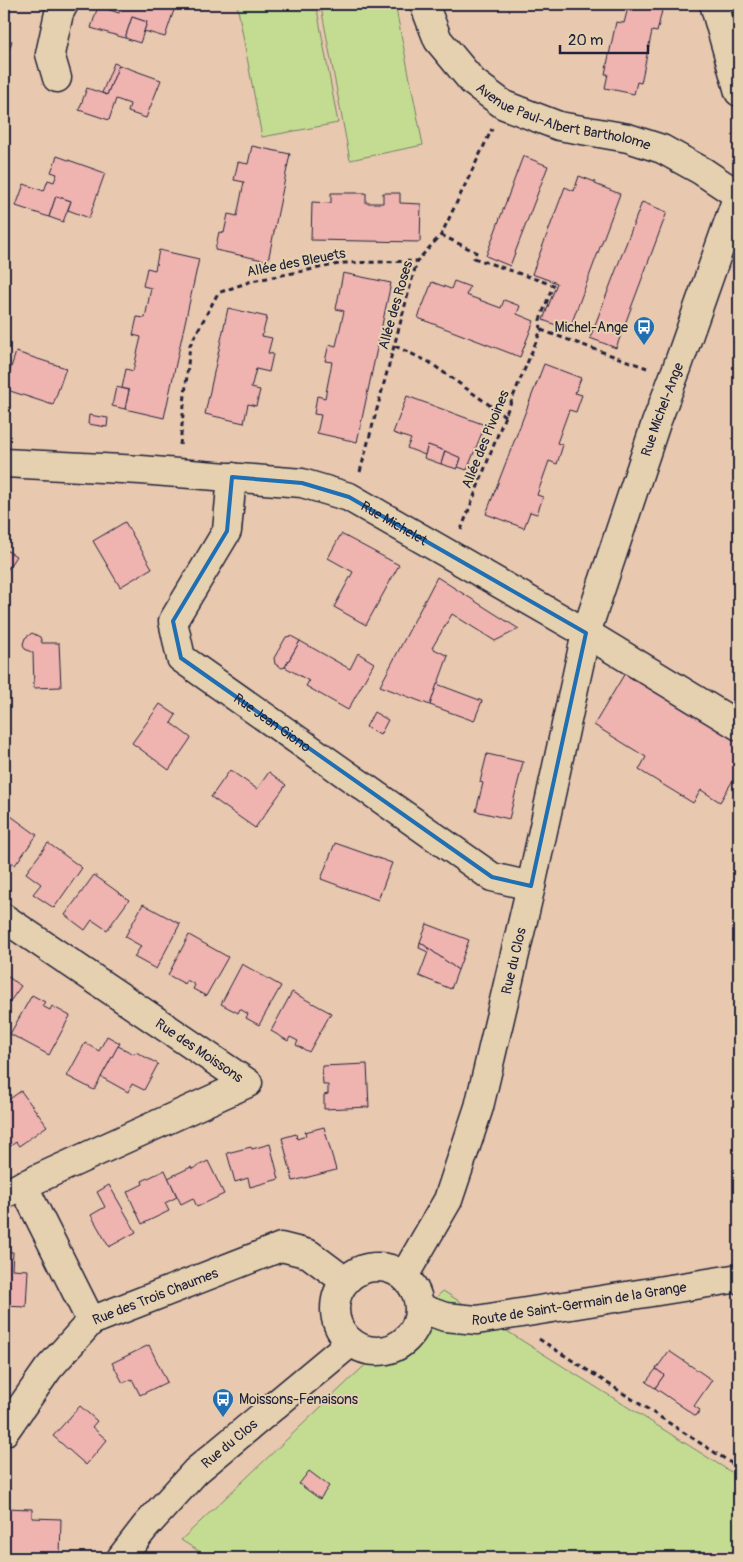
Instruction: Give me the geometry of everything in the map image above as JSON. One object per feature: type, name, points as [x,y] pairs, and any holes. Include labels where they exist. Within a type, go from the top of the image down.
[{"type":"street","points":[[57,78],[50,54],[60,12],[64,4]]},
{"type":"street","name":"Avenue Paul-Albert Bartholome","points":[[424,4],[438,40],[472,82],[504,105],[559,126],[628,138],[662,149],[739,191]]},
{"type":"street","points":[[714,4],[739,92]]},
{"type":"street","name":"Rue Michel-Ange","points":[[586,633],[653,432],[739,191]]},
{"type":"street","name":"Rue Michelet","points":[[4,462],[302,483],[348,497],[586,633],[739,726]]},
{"type":"street","name":"Rue Jean Giono","points":[[232,478],[227,531],[173,621],[181,658],[492,877],[531,886]]},
{"type":"street","name":"Rue du Clos","points":[[404,1276],[448,1200],[479,1107],[531,886],[586,633]]},
{"type":"street","name":"Rue des Moissons","points":[[4,918],[248,1083],[13,1190]]},
{"type":"street","points":[[13,1190],[91,1321]]},
{"type":"street","name":"Rue des Trois Chaumes","points":[[4,1432],[48,1369],[91,1321],[281,1247],[309,1254],[345,1281]]},
{"type":"street","points":[[367,1268],[386,1268],[404,1276],[418,1296],[420,1308],[417,1324],[409,1338],[396,1347],[381,1352],[365,1350],[351,1342],[342,1332],[336,1320],[335,1306],[338,1293],[345,1281],[355,1273],[367,1268]]},
{"type":"street","name":"Route de Saint-Germain de la Grange","points":[[420,1308],[445,1316],[477,1320],[739,1278]]},
{"type":"street","name":"Rue du Clos","points":[[121,1558],[145,1527],[196,1471],[351,1342]]},
{"type":"path","name":"Allée des Roses","points":[[348,497],[359,478],[417,261],[441,235],[504,105]]},
{"type":"path","name":"Allée des Pivoines","points":[[441,235],[476,252],[474,258],[553,285],[540,320],[542,330],[450,556]]},
{"type":"path","name":"Allée des Bleuets","points":[[177,473],[190,345],[218,293],[252,280],[344,263],[417,261]]},
{"type":"path","points":[[542,330],[674,377]]},
{"type":"path","points":[[395,346],[429,362],[506,416]]},
{"type":"path","points":[[502,1316],[739,1468]]},
{"type":"highlighted area","points":[[232,477],[302,483],[349,497],[586,633],[531,886],[492,877],[181,658],[173,621],[227,531]]},
{"type":"green space","points":[[237,4],[316,4],[338,123],[262,137]]},
{"type":"green space","points":[[336,4],[395,4],[423,145],[350,160],[321,7]]},
{"type":"green space","points":[[443,1291],[739,1477],[739,1558],[210,1558],[181,1540]]},
{"type":"building","points":[[123,4],[176,4],[165,37],[144,31],[147,22],[132,17],[125,38],[91,28],[98,6],[119,13]]},
{"type":"building","points":[[629,4],[660,4],[663,6],[657,32],[652,31],[641,83],[637,82],[634,94],[605,88],[608,74],[605,74],[616,22],[624,23]]},
{"type":"building","points":[[132,17],[147,22],[140,43],[125,38]]},
{"type":"building","points":[[4,39],[12,41],[4,65]]},
{"type":"building","points":[[114,63],[119,65],[107,95],[102,93]]},
{"type":"building","points":[[119,65],[161,80],[146,118],[128,112],[130,104],[116,99],[109,120],[79,110],[87,88],[107,95]]},
{"type":"building","points":[[252,146],[290,154],[268,261],[215,250],[219,232],[224,233],[228,214],[237,216],[244,182],[234,180],[238,162],[248,164]]},
{"type":"building","points":[[57,156],[105,173],[89,218],[68,210],[71,201],[56,196],[49,217],[16,206],[24,184],[44,191],[48,180],[54,182],[57,174],[51,172]]},
{"type":"building","points":[[523,156],[548,166],[510,266],[486,256]]},
{"type":"building","points":[[579,176],[620,194],[569,330],[543,320],[557,283],[532,274],[565,187],[574,191]]},
{"type":"building","points":[[331,193],[366,193],[366,203],[383,203],[383,193],[400,193],[400,203],[421,204],[420,242],[311,240],[312,202],[331,203]]},
{"type":"building","points":[[56,196],[71,201],[63,222],[49,217]]},
{"type":"building","points":[[642,202],[667,212],[616,348],[590,338]]},
{"type":"building","points":[[159,250],[199,259],[164,418],[125,409],[129,390],[122,388],[126,369],[133,371],[141,337],[133,335],[137,317],[145,318],[151,288],[143,286],[147,268],[155,270]]},
{"type":"building","points":[[343,273],[391,283],[357,442],[317,433],[321,415],[314,414],[317,396],[325,398],[332,362],[325,361],[329,344],[336,346],[344,311],[336,309]]},
{"type":"building","points":[[454,281],[470,287],[466,295],[501,308],[504,300],[520,306],[517,314],[534,321],[520,357],[418,318],[432,282],[451,289]]},
{"type":"building","points":[[228,308],[267,317],[262,336],[272,338],[268,353],[273,354],[269,372],[256,369],[251,388],[260,390],[256,406],[248,404],[244,423],[205,414]]},
{"type":"building","points":[[16,352],[66,368],[53,405],[4,389]]},
{"type":"building","points":[[544,364],[581,378],[575,393],[582,395],[576,412],[569,410],[557,443],[563,445],[557,464],[549,461],[537,495],[543,497],[537,514],[530,512],[524,528],[486,514]]},
{"type":"building","points":[[116,387],[129,390],[125,409],[112,406]]},
{"type":"building","points":[[407,396],[485,425],[467,470],[458,467],[461,458],[428,445],[425,455],[407,448],[411,439],[393,433]]},
{"type":"building","points":[[89,415],[108,418],[107,427],[88,424]]},
{"type":"building","points":[[428,445],[445,451],[441,464],[424,458]]},
{"type":"building","points":[[445,451],[461,458],[457,469],[441,464]]},
{"type":"building","points":[[125,522],[152,568],[120,587],[93,541]]},
{"type":"building","points":[[341,534],[399,565],[366,625],[334,607],[353,572],[328,558]]},
{"type":"building","points":[[4,549],[16,556],[4,575]]},
{"type":"building","points":[[437,577],[519,629],[495,641],[452,614],[432,648],[448,656],[430,705],[380,686]]},
{"type":"building","points":[[32,633],[40,637],[42,643],[59,643],[61,687],[34,688],[33,653],[25,649],[23,644],[25,638]]},
{"type":"building","points":[[291,636],[300,641],[285,667],[282,668],[275,664],[274,658],[286,637]]},
{"type":"building","points":[[300,641],[350,669],[358,653],[374,663],[348,710],[306,686],[309,681],[285,667]]},
{"type":"building","points":[[625,673],[739,742],[739,770],[720,802],[701,790],[693,803],[639,770],[646,757],[594,725]]},
{"type":"building","points":[[437,684],[482,701],[474,721],[430,705]]},
{"type":"building","points":[[160,704],[176,715],[171,723],[191,738],[169,770],[132,743]]},
{"type":"building","points":[[374,712],[388,720],[380,735],[366,727]]},
{"type":"building","points":[[487,754],[523,762],[509,819],[476,811],[483,783],[480,782]]},
{"type":"building","points":[[230,770],[257,789],[269,772],[286,785],[255,828],[211,797]]},
{"type":"building","points":[[4,811],[37,835],[15,865],[4,857]]},
{"type":"building","points":[[48,843],[82,868],[54,908],[33,894],[41,884],[26,873]]},
{"type":"building","points":[[335,843],[392,863],[378,900],[321,879]]},
{"type":"building","points":[[94,875],[129,900],[107,930],[92,920],[85,930],[65,915]]},
{"type":"building","points":[[143,904],[180,924],[156,969],[134,957],[141,946],[125,937]]},
{"type":"building","points":[[427,924],[469,940],[458,970],[420,942]]},
{"type":"building","points":[[189,935],[228,957],[206,996],[193,989],[195,985],[187,980],[185,984],[168,975]]},
{"type":"building","points":[[420,942],[458,970],[451,989],[419,976],[428,952],[419,948]]},
{"type":"building","points":[[242,964],[281,986],[259,1025],[246,1018],[248,1014],[240,1009],[238,1013],[221,1004]]},
{"type":"building","points":[[4,974],[21,986],[4,1010]]},
{"type":"building","points":[[292,992],[331,1013],[309,1052],[296,1045],[298,1041],[290,1037],[288,1041],[271,1031]]},
{"type":"building","points":[[32,995],[45,1002],[42,1006],[50,1010],[52,1006],[70,1016],[49,1055],[10,1034]]},
{"type":"building","points":[[107,1036],[120,1043],[94,1090],[67,1076],[85,1043],[99,1051]]},
{"type":"building","points":[[118,1046],[134,1054],[136,1052],[158,1064],[144,1090],[132,1084],[128,1092],[101,1077]]},
{"type":"building","points":[[367,1064],[369,1107],[324,1109],[324,1095],[328,1094],[328,1085],[323,1085],[322,1066]]},
{"type":"building","points":[[21,1091],[47,1126],[19,1146],[16,1142],[8,1148],[4,1141],[4,1103]]},
{"type":"building","points":[[324,1127],[336,1170],[293,1181],[282,1138],[296,1134],[297,1139],[306,1136],[305,1132]]},
{"type":"building","points":[[270,1144],[279,1179],[250,1187],[248,1178],[235,1182],[227,1153]]},
{"type":"building","points":[[208,1161],[224,1194],[197,1207],[193,1198],[181,1204],[168,1178]]},
{"type":"building","points":[[165,1170],[177,1197],[165,1203],[169,1211],[142,1224],[127,1192],[143,1184],[142,1181]]},
{"type":"building","points":[[109,1185],[136,1232],[109,1247],[91,1215],[105,1207],[97,1192]]},
{"type":"building","points":[[4,1252],[13,1252],[12,1269],[28,1270],[26,1307],[4,1306]]},
{"type":"building","points":[[149,1345],[167,1382],[140,1395],[132,1379],[123,1383],[112,1363]]},
{"type":"building","points":[[669,1351],[712,1380],[694,1406],[700,1410],[696,1416],[655,1388],[664,1375],[656,1369]]},
{"type":"building","points":[[656,1369],[664,1375],[655,1388],[646,1382]]},
{"type":"building","points":[[80,1406],[97,1421],[92,1427],[107,1440],[86,1465],[53,1436]]},
{"type":"building","points":[[309,1471],[329,1486],[320,1499],[299,1484]]},
{"type":"building","points":[[4,1508],[32,1509],[32,1518],[61,1519],[60,1558],[4,1558]]},
{"type":"place","name":"Michel-Ange","points":[[644,346]]},
{"type":"place","name":"Moissons-Fenaisons","points":[[223,1418]]}]
